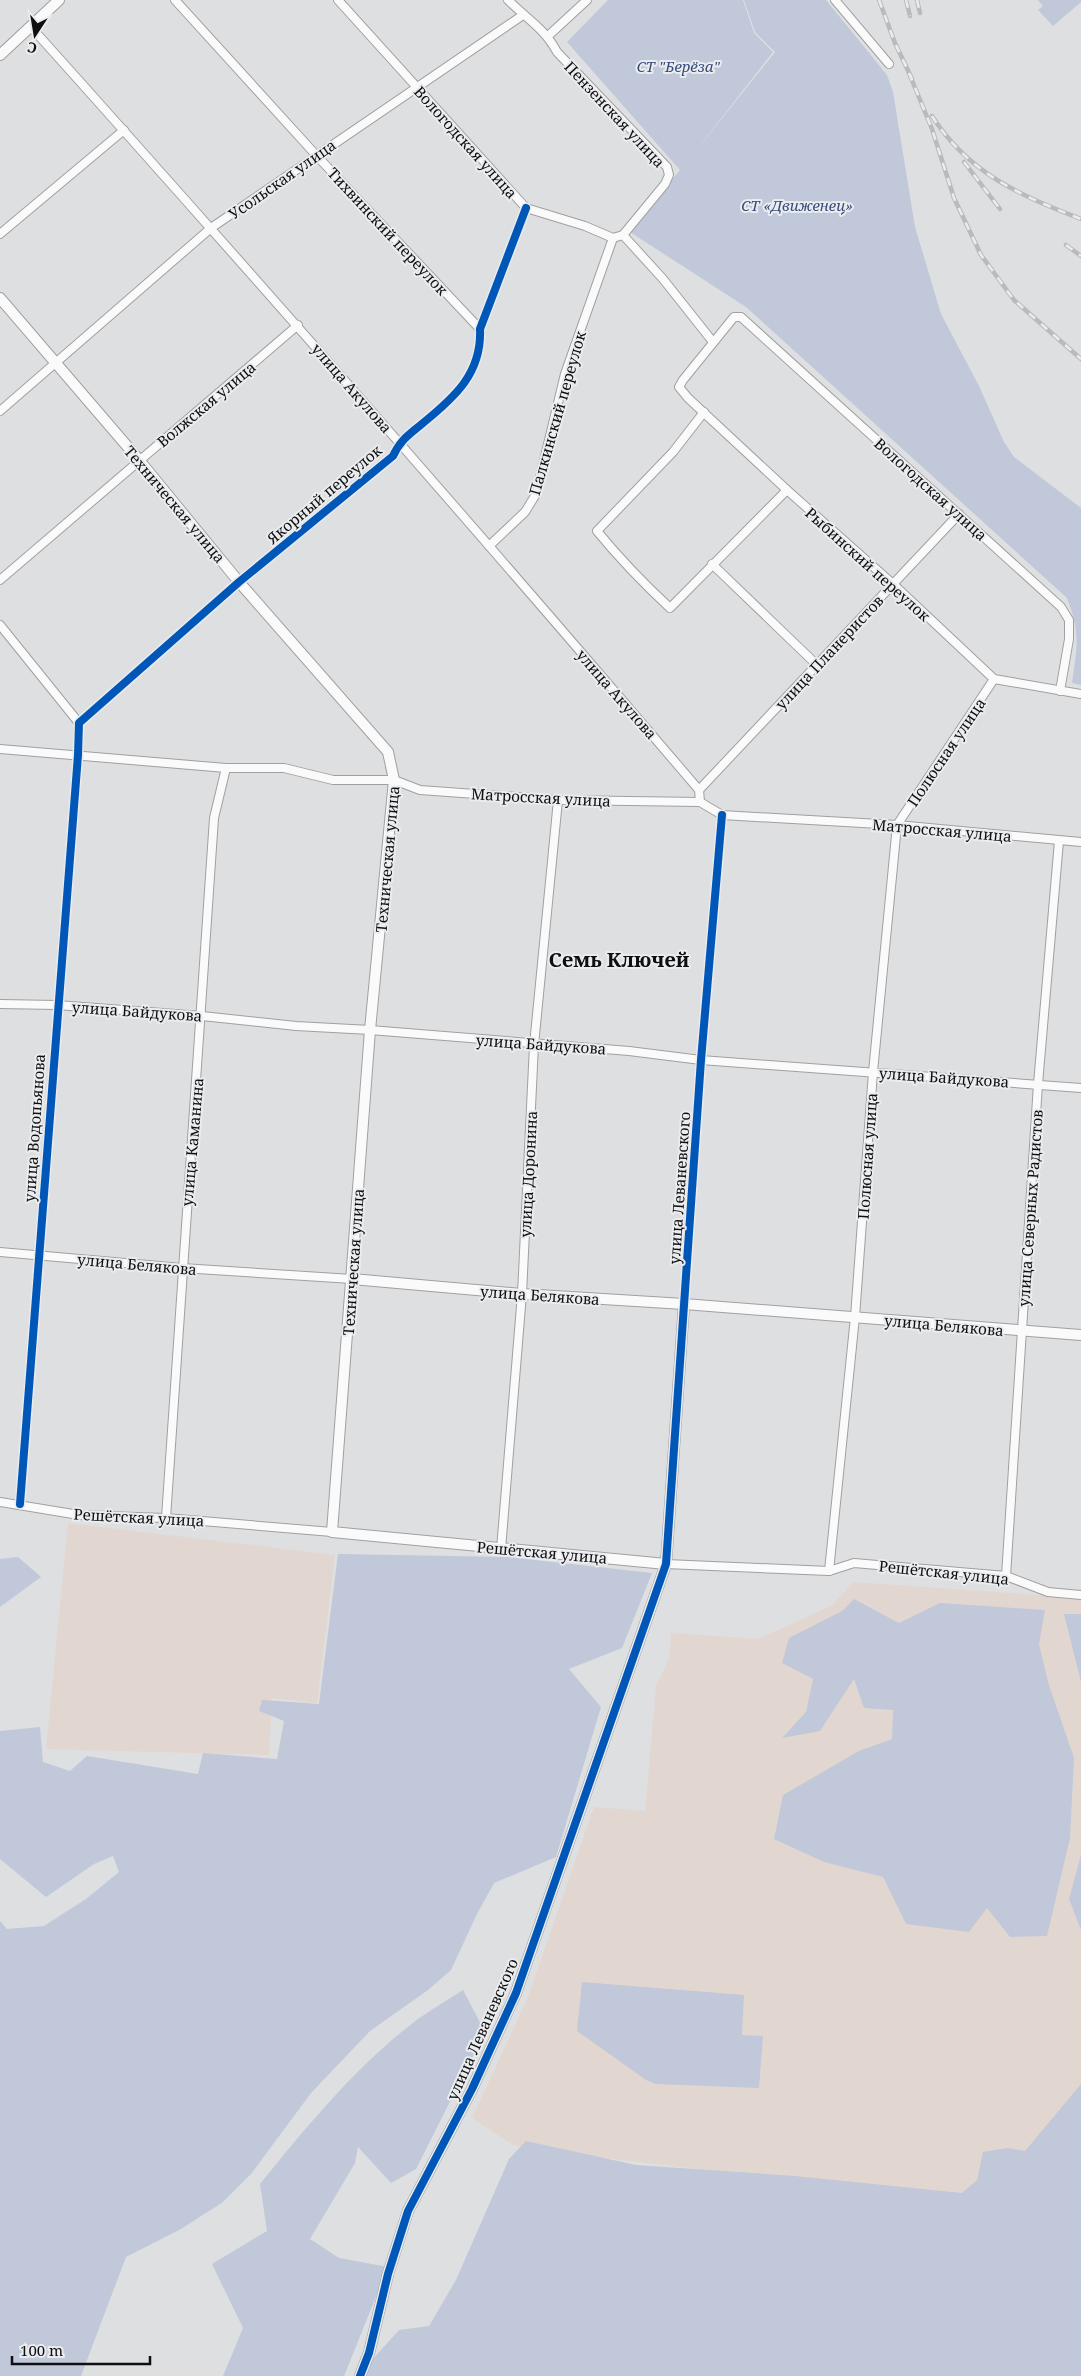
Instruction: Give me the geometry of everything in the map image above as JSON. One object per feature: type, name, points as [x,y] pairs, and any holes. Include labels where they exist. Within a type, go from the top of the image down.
[{"type":"street","points":[[0,55],[59,0]]},
{"type":"street","name":"Тихвинский переулок","points":[[175,0],[316,155],[480,329]]},
{"type":"street","name":"Вологодская улица","points":[[338,0],[526,208],[585,226],[613,238]]},
{"type":"street","name":"Пензенская улица","points":[[508,0],[548,36],[557,52],[667,167],[668,175],[665,184],[623,235]]},
{"type":"street","points":[[548,36],[587,0]]},
{"type":"street","points":[[835,0],[889,64]]},
{"type":"street","name":"Усольская улица","points":[[0,411],[211,228],[523,15]]},
{"type":"street","name":"улица Акулова","points":[[32,27],[298,325],[699,790]]},
{"type":"street","points":[[0,234],[124,130]]},
{"type":"street","name":"Якорный переулок","points":[[79,723],[240,582],[393,456],[399,442],[440,409],[469,379],[481,339],[480,329],[526,208]]},
{"type":"street","points":[[613,238],[623,235],[663,279],[713,342]]},
{"type":"street","name":"Палкинский переулок","points":[[489,546],[525,512],[534,499],[565,374],[613,238]]},
{"type":"street","name":"Техническая улица","points":[[0,298],[139,460],[240,582],[388,752],[394,780],[370,1030],[332,1532]]},
{"type":"street","name":"Вологодская улица","points":[[713,342],[734,317],[741,317],[1061,607],[1069,620],[1070,639],[1060,691]]},
{"type":"street","name":"Волжская улица","points":[[0,580],[298,325]]},
{"type":"street","name":"Рыбинский переулок","points":[[713,342],[680,387],[787,490],[894,584],[994,679]]},
{"type":"street","points":[[704,412],[673,452],[597,531],[625,565],[670,608],[787,490]]},
{"type":"street","name":"улица Планеристов","points":[[699,790],[959,514]]},
{"type":"street","points":[[712,564],[817,665]]},
{"type":"street","points":[[0,625],[79,723],[78,755]]},
{"type":"street","points":[[994,679],[1081,694]]},
{"type":"street","name":"Полюсная улица","points":[[829,1571],[855,1318],[873,1072],[897,825],[994,679]]},
{"type":"street","name":"Матросская улица","points":[[0,749],[226,768],[284,768],[333,780],[394,780],[420,790],[558,800],[700,802],[722,815],[897,825],[1081,842]]},
{"type":"street","name":"улица Водопьянова","points":[[20,1504],[57,1004],[78,755]]},
{"type":"street","name":"улица Каманина","points":[[166,1518],[182,1268],[202,1016],[214,818],[226,768]]},
{"type":"street","points":[[699,790],[700,802]]},
{"type":"street","name":"улица Доронина","points":[[501,1549],[522,1294],[534,1045],[558,800]]},
{"type":"street","name":"улица Леваневского","points":[[360,2376],[369,2353],[388,2274],[408,2212],[472,2089],[516,1993],[666,1564],[701,1060],[722,815]]},
{"type":"street","name":"улица Северных Радистов","points":[[1006,1576],[1038,1084],[1060,841]]},
{"type":"street","name":"улица Байдукова","points":[[0,1004],[57,1004],[296,1026],[370,1030],[534,1045],[628,1051],[701,1060],[1081,1088]]},
{"type":"street","name":"улица Белякова","points":[[0,1252],[182,1268],[352,1279],[522,1294],[684,1304],[1081,1335]]},
{"type":"street","name":"Решётская улица","points":[[0,1502],[79,1515],[166,1518],[666,1564],[829,1571],[854,1563],[1006,1576],[1048,1592],[1081,1595]]},
{"type":"shaded area","points":[[68,1523],[335,1555],[317,1703],[272,1698],[269,1755],[46,1749]]},
{"type":"shaded area","points":[[854,1582],[1081,1598],[1081,2106],[1038,2209],[528,2149],[512,2144],[472,2118],[528,1997],[594,1807],[645,1811],[656,1686],[669,1659],[671,1633],[758,1639],[831,1606]]},
{"type":"green space","name":"СТ «Движенец»","points":[[608,0],[743,0],[754,33],[773,52],[691,157],[775,52],[755,32],[744,0],[826,0],[887,75],[893,92],[915,227],[941,314],[979,386],[1004,442],[1014,457],[1081,508],[1081,685],[1072,683],[1077,640],[1067,598],[746,307],[630,232],[680,170],[567,42]]},
{"type":"green space","points":[[1038,0],[1081,0],[1081,2],[1053,26],[1038,10],[1043,6]]},
{"type":"green space","points":[[338,1554],[507,1557],[652,1573],[622,1648],[569,1669],[601,1707],[556,1857],[494,1883],[477,1914],[451,1970],[428,1990],[370,2031],[311,2093],[251,2174],[223,2202],[181,2229],[126,2257],[81,2376],[0,2376],[0,1921],[7,1929],[44,1926],[86,1899],[119,1872],[113,1856],[94,1864],[46,1897],[0,1859],[0,1731],[40,1727],[43,1762],[70,1771],[87,1756],[198,1774],[203,1753],[277,1759],[284,1721],[259,1711],[262,1700],[319,1704]]},
{"type":"green space","points":[[18,1557],[41,1577],[0,1607],[0,1559]]},
{"type":"green space","points":[[854,1599],[899,1623],[940,1603],[1045,1610],[1039,1644],[1048,1682],[1074,1758],[1070,1838],[1047,1936],[1010,1937],[987,1908],[969,1932],[906,1924],[883,1877],[824,1862],[774,1839],[783,1795],[859,1751],[892,1739],[893,1710],[864,1708],[854,1679],[820,1731],[782,1738],[806,1712],[813,1679],[782,1663],[789,1638],[842,1611]]},
{"type":"green space","points":[[1064,1614],[1081,1614],[1081,1682]]},
{"type":"green space","points":[[1081,1855],[1081,1930],[1069,1899]]},
{"type":"green space","points":[[582,1982],[744,1995],[742,2035],[763,2036],[759,2088],[656,2084],[646,2080],[577,2031]]},
{"type":"green space","points":[[463,1990],[485,2032],[416,2169],[391,2183],[358,2147],[355,2163],[310,2239],[339,2258],[388,2267],[344,2376],[223,2376],[243,2328],[212,2264],[267,2231],[260,2184],[315,2118],[374,2056],[418,2019]]},
{"type":"green space","points":[[1081,2084],[1081,2376],[366,2376],[372,2360],[399,2330],[429,2326],[456,2280],[509,2159],[526,2141],[636,2165],[795,2176],[962,2193],[977,2180],[983,2152],[1007,2148],[1025,2151]]},
{"type":"railway","points":[[879,0],[895,43],[912,79]]},
{"type":"railway","points":[[906,0],[910,16]]},
{"type":"railway","points":[[917,0],[920,13]]},
{"type":"railway","points":[[909,73],[932,129],[954,198],[981,255],[1014,300],[1081,359]]},
{"type":"railway","points":[[932,116],[962,153],[979,168],[1017,191],[1081,219]]},
{"type":"railway","points":[[964,162],[1000,209]]},
{"type":"railway","points":[[1066,245],[1081,256]]},
{"type":"cycle path","points":[[20,1504],[79,723],[239,582],[393,456],[399,445],[456,393],[464,383],[476,359],[480,329],[526,208]]},
{"type":"cycle path","points":[[360,2376],[369,2353],[388,2274],[408,2211],[472,2089],[516,1993],[666,1564],[701,1060],[722,815]]},
{"type":"district","name":"Семь Ключей","points":[[619,959]]},
{"type":"park label","name":"СТ \"Берёза\"","points":[[678,66]]}]
